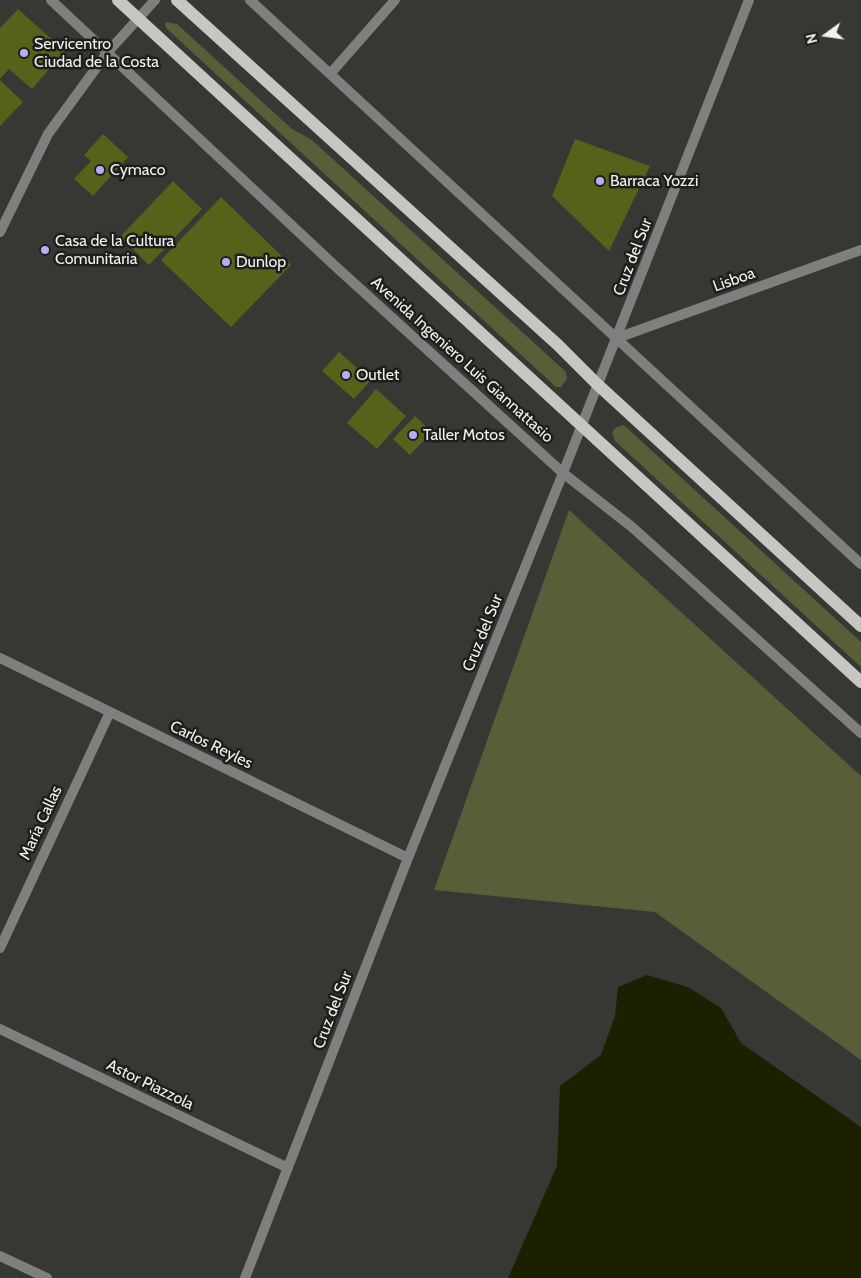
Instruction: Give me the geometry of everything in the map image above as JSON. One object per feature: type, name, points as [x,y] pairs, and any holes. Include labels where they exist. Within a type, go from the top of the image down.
[{"type":"main road","name":"Avenida Ingeniero Luis Giannattasio","points":[[118,0],[861,682]]},
{"type":"main road","points":[[177,0],[558,345],[597,384],[861,626]]},
{"type":"street","name":"Avenida Ingeniero Luis Giannattasio","points":[[51,0],[334,266],[564,473],[632,528],[861,733]]},
{"type":"street","points":[[0,232],[48,134],[107,52],[155,0]]},
{"type":"street","points":[[250,0],[861,564]]},
{"type":"street","points":[[330,74],[395,0]]},
{"type":"street","name":"Cruz del Sur","points":[[245,1278],[408,858],[564,473],[597,384],[617,338],[749,0]]},
{"type":"street","name":"Lisboa","points":[[617,338],[861,250]]},
{"type":"street","name":"Carlos Reyles","points":[[0,658],[408,858]]},
{"type":"street","name":"María Callas","points":[[0,948],[110,712]]},
{"type":"street","name":"Astor Piazzola","points":[[0,1029],[288,1168]]},
{"type":"street","points":[[0,1256],[47,1278]]},
{"type":"shaded area","points":[[166,22],[177,24],[292,129],[312,140],[566,372],[567,379],[561,387],[556,387],[167,29]]},
{"type":"shaded area","points":[[623,425],[861,642],[861,667],[615,441],[612,433],[615,428]]},
{"type":"shaded area","points":[[569,510],[861,776],[861,1060],[655,912],[434,890]]},
{"type":"shaded area","points":[[647,975],[688,987],[721,1008],[741,1043],[861,1127],[861,1278],[508,1278],[557,1166],[560,1086],[601,1055],[615,1016],[618,987]]},
{"type":"building","points":[[18,9],[65,51],[32,89],[9,69],[0,79],[0,28]]},
{"type":"building","points":[[0,80],[23,102],[0,126]]},
{"type":"building","name":"Cymaco","points":[[103,134],[128,157],[93,196],[74,179],[91,161],[84,155]]},
{"type":"building","name":"Barraca Yozzi","points":[[575,139],[650,166],[609,251],[552,196]]},
{"type":"building","points":[[173,181],[202,209],[149,265],[120,237]]},
{"type":"building","name":"Dunlop","points":[[221,197],[291,265],[231,327],[161,260]]},
{"type":"building","name":"Outlet","points":[[339,352],[371,380],[354,399],[322,371]]},
{"type":"building","points":[[376,389],[406,416],[377,449],[347,423]]},
{"type":"building","name":"Taller Motos","points":[[415,416],[432,432],[410,455],[393,439]]},
{"type":"place","name":"Servicentro Ciudad de la Costa","points":[[24,53]]},
{"type":"place","name":"Cymaco","points":[[100,170]]},
{"type":"place","name":"Barraca Yozzi","points":[[600,181]]},
{"type":"place","name":"Casa de la Cultura Comunitaria","points":[[45,250]]},
{"type":"place","name":"Dunlop","points":[[226,262]]},
{"type":"place","name":"Outlet","points":[[346,375]]},
{"type":"place","name":"Taller Motos","points":[[413,435]]}]
